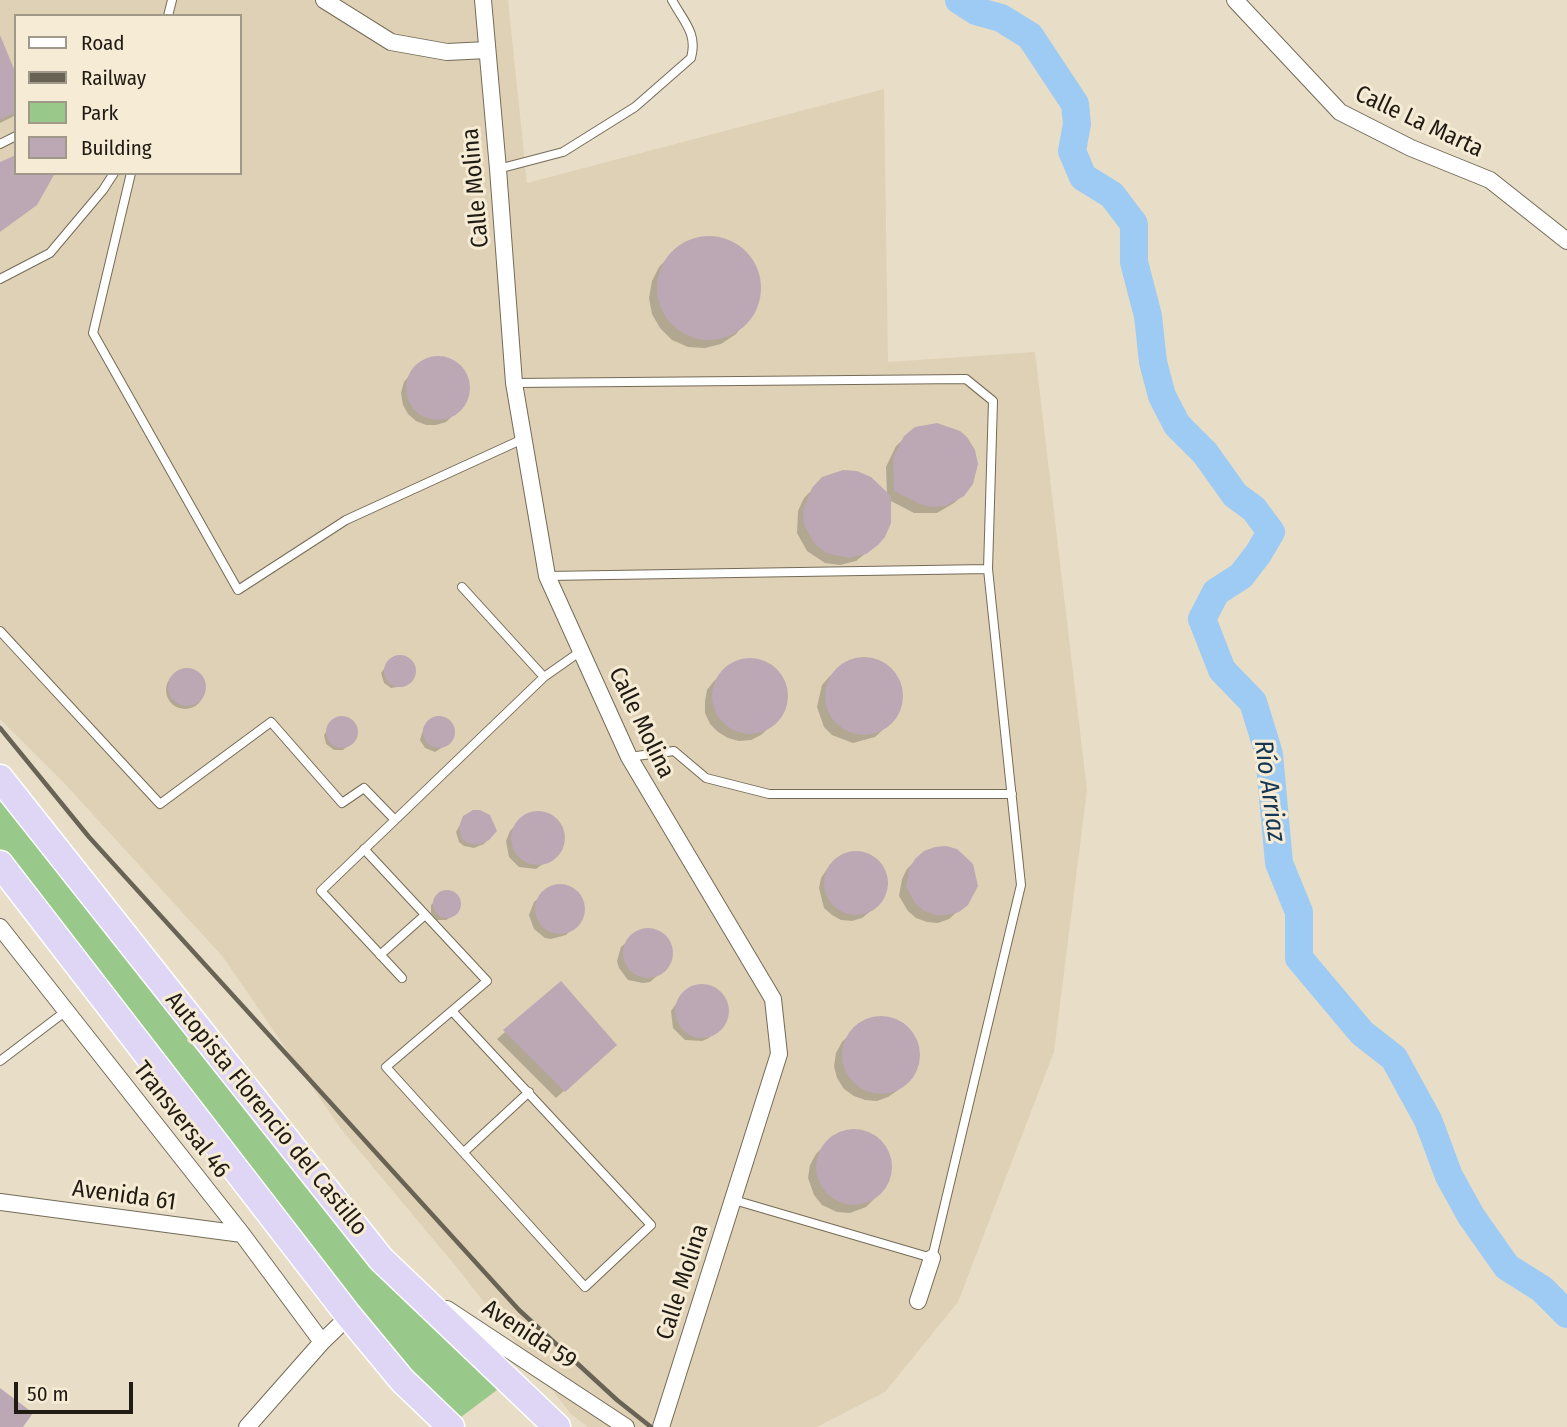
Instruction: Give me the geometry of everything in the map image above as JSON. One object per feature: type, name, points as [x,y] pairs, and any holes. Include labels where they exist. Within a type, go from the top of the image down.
[{"type":"highway","name":"Autopista Florencio del Castillo","points":[[0,778],[381,1259],[557,1427]]},
{"type":"highway","points":[[0,864],[349,1316],[402,1380],[451,1427]]},
{"type":"street","points":[[324,0],[391,42],[447,52],[487,50]]},
{"type":"street","name":"Calle Molina","points":[[483,0],[513,383],[547,576],[629,757],[773,999],[779,1054],[661,1427]]},
{"type":"street","name":"Calle La Marta","points":[[1235,0],[1340,112],[1411,148],[1490,180],[1567,241]]},
{"type":"street","name":"Transversal 46","points":[[0,927],[242,1234],[322,1342]]},
{"type":"street","name":"Avenida 61","points":[[0,1202],[242,1234]]},
{"type":"street","points":[[918,1301],[932,1258]]},
{"type":"street","name":"Avenida 59","points":[[406,1281],[626,1427]]},
{"type":"street","points":[[247,1427],[322,1342],[349,1316]]},
{"type":"lane","points":[[498,169],[563,152],[635,107],[691,58],[695,47],[692,33],[672,0]]},
{"type":"lane","points":[[0,279],[50,253],[113,175]]},
{"type":"lane","points":[[131,175],[93,332],[238,590],[346,520],[523,439]]},
{"type":"lane","points":[[513,383],[966,379],[993,401],[988,569],[1021,885],[932,1258],[734,1200]]},
{"type":"lane","points":[[547,576],[988,569]]},
{"type":"lane","points":[[463,587],[544,677]]},
{"type":"lane","points":[[0,631],[160,804],[271,722],[342,803],[364,788],[395,820]]},
{"type":"lane","points":[[401,978],[321,891],[544,677],[581,651]]},
{"type":"lane","points":[[629,757],[674,751],[706,778],[769,794],[1012,794]]},
{"type":"lane","points":[[364,849],[486,981],[386,1067],[585,1287],[651,1225],[452,1011]]},
{"type":"lane","points":[[380,955],[425,915]]},
{"type":"lane","points":[[0,1061],[66,1011]]},
{"type":"lane","points":[[464,1152],[529,1092]]},
{"type":"shaded area","points":[[0,0],[508,0],[527,183],[884,89],[888,362],[1035,352],[1087,790],[1054,1052],[958,1302],[885,1392],[817,1427],[588,1427],[571,1414],[458,1269],[341,1129],[223,957],[65,784],[0,719]]},
{"type":"green space","points":[[0,778],[381,1259],[509,1381],[449,1426],[0,863]]},
{"type":"building","points":[[0,35],[14,69],[14,113],[0,120]]},
{"type":"building","points":[[14,156],[14,175],[54,175],[37,205],[0,232],[0,162]]},
{"type":"building","points":[[709,236],[729,240],[746,251],[757,268],[761,288],[757,308],[746,325],[729,336],[709,340],[689,336],[672,325],[661,308],[657,288],[661,268],[672,251],[689,240]]},
{"type":"building","points":[[438,356],[461,365],[470,388],[461,411],[438,420],[415,411],[406,388],[415,365]]},
{"type":"building","points":[[937,423],[960,431],[967,437],[975,450],[978,464],[973,484],[964,496],[946,506],[932,507],[894,491],[893,458],[904,436],[915,427]]},
{"type":"building","points":[[843,470],[857,471],[871,477],[891,496],[891,523],[885,537],[866,554],[849,558],[826,553],[814,543],[804,525],[803,510],[812,488],[822,477]]},
{"type":"building","points":[[400,655],[411,660],[416,671],[411,682],[400,687],[389,682],[384,671],[389,660]]},
{"type":"building","points":[[856,657],[872,657],[886,663],[897,674],[903,688],[903,704],[897,718],[886,729],[872,735],[856,735],[842,729],[831,718],[825,704],[825,688],[831,674],[842,663]]},
{"type":"building","points":[[750,658],[765,661],[777,669],[785,681],[788,696],[785,711],[777,723],[765,731],[750,734],[735,731],[723,723],[715,711],[712,696],[715,681],[723,669],[735,661]]},
{"type":"building","points":[[187,668],[200,674],[206,687],[200,700],[187,706],[174,700],[168,687],[174,674]]},
{"type":"building","points":[[342,716],[353,721],[358,732],[353,743],[342,748],[331,743],[326,732],[331,721]]},
{"type":"building","points":[[439,716],[450,721],[455,732],[450,743],[439,748],[428,743],[423,732],[428,721]]},
{"type":"building","points":[[473,810],[490,815],[497,831],[489,840],[479,845],[467,843],[462,839],[459,827],[463,816]]},
{"type":"building","points":[[538,811],[557,819],[565,838],[557,857],[538,865],[519,857],[511,838],[519,819]]},
{"type":"building","points":[[946,846],[957,849],[973,864],[978,886],[968,905],[959,912],[936,915],[924,911],[915,903],[906,887],[909,869],[915,859],[924,851]]},
{"type":"building","points":[[850,851],[862,851],[879,860],[886,871],[886,895],[879,906],[862,915],[850,915],[838,910],[829,901],[824,889],[824,877],[829,865],[838,856]]},
{"type":"building","points":[[560,884],[578,891],[585,909],[578,927],[560,934],[542,927],[535,909],[542,891]]},
{"type":"building","points":[[447,890],[457,894],[461,904],[457,914],[447,918],[437,914],[433,904],[437,894]]},
{"type":"building","points":[[648,928],[666,935],[673,953],[666,971],[648,978],[630,971],[623,953],[630,935]]},
{"type":"building","points":[[561,981],[617,1045],[565,1092],[503,1030]]},
{"type":"building","points":[[702,984],[721,992],[729,1011],[721,1030],[702,1038],[683,1030],[675,1011],[683,992]]},
{"type":"building","points":[[881,1016],[896,1019],[909,1027],[917,1040],[920,1055],[917,1070],[909,1083],[896,1091],[881,1094],[866,1091],[853,1083],[845,1070],[842,1055],[845,1040],[853,1027],[866,1019]]},
{"type":"building","points":[[854,1129],[869,1132],[881,1140],[889,1152],[892,1167],[889,1182],[881,1194],[869,1202],[854,1205],[839,1202],[827,1194],[819,1182],[816,1167],[819,1152],[827,1140],[839,1132]]},
{"type":"building","points":[[0,1388],[33,1413],[23,1427],[0,1427]]},
{"type":"waterway","name":"Río Arriaz","points":[[959,0],[976,11],[1001,18],[1030,36],[1075,104],[1077,124],[1072,151],[1083,177],[1112,195],[1134,224],[1134,262],[1148,316],[1153,362],[1162,396],[1177,425],[1205,453],[1235,495],[1254,509],[1271,532],[1241,576],[1216,592],[1202,619],[1222,670],[1253,702],[1269,754],[1279,863],[1299,912],[1299,958],[1362,1033],[1394,1058],[1428,1120],[1449,1176],[1471,1216],[1507,1267],[1542,1289],[1567,1314]]},
{"type":"railway","points":[[0,728],[89,837],[519,1310],[617,1400],[651,1427]]}]
